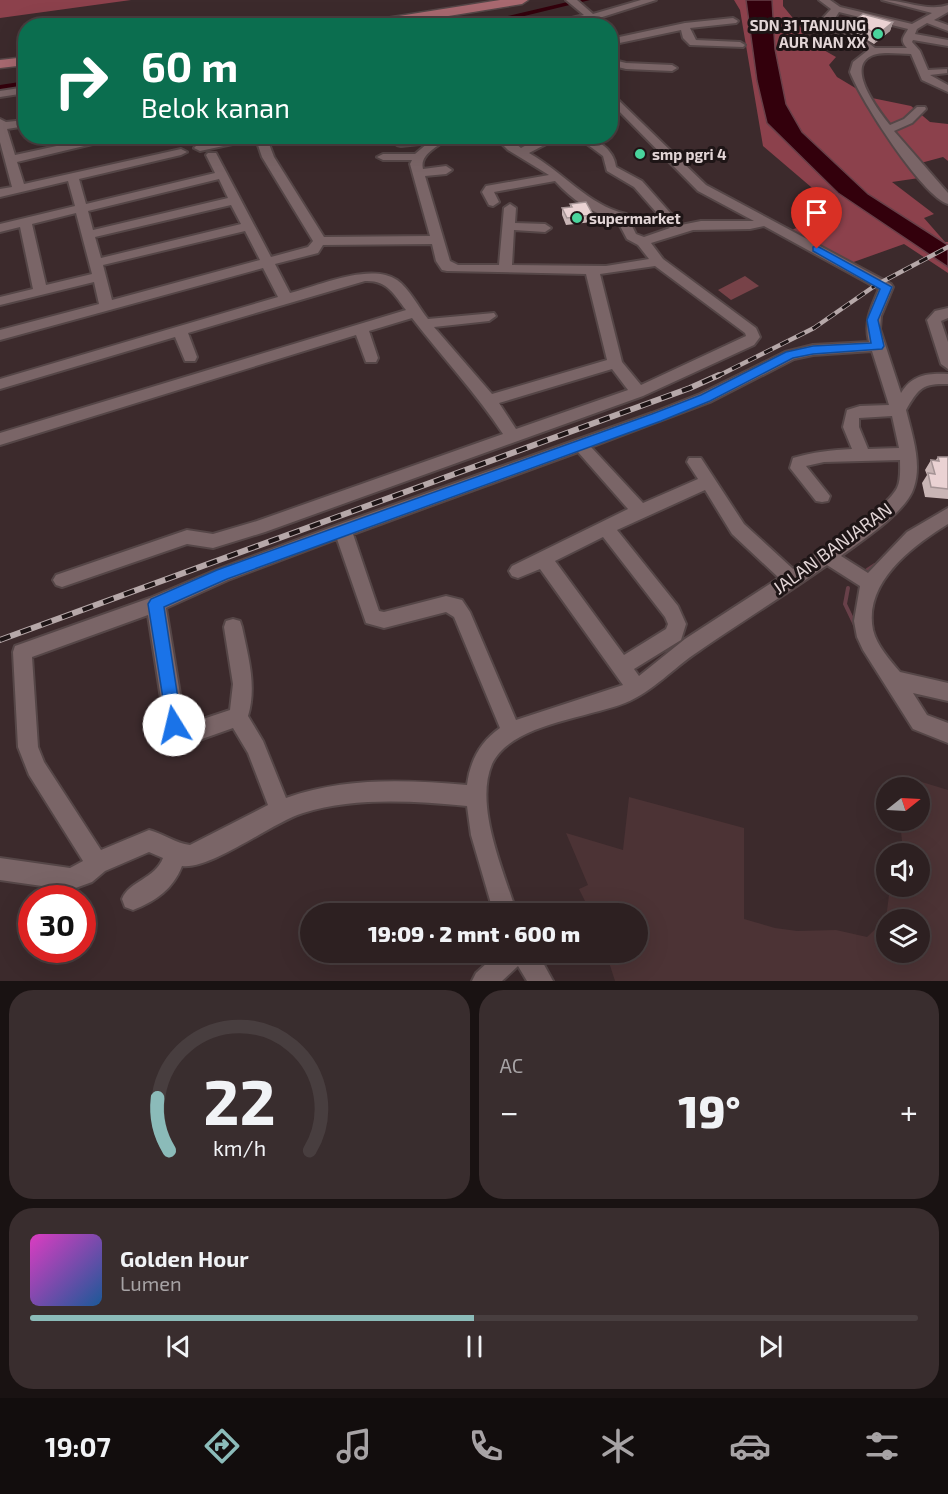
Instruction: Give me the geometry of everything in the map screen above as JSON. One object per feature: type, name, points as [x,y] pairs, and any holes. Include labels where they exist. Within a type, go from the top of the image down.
[{"type":"main road","points":[[411,18],[522,0]]},
{"type":"main road","points":[[0,64],[18,62]]},
{"type":"street","points":[[572,0],[590,18]]},
{"type":"street","points":[[594,18],[651,0]]},
{"type":"street","points":[[824,0],[836,8],[948,43]]},
{"type":"street","points":[[850,0],[836,8],[826,19],[826,23],[873,51],[915,51]]},
{"type":"street","points":[[887,0],[944,10]]},
{"type":"street","points":[[940,0],[948,2]]},
{"type":"street","points":[[944,10],[910,32],[907,44],[915,51],[924,74],[933,83],[948,89]]},
{"type":"street","points":[[926,20],[948,28]]},
{"type":"street","points":[[618,40],[685,26],[733,21]]},
{"type":"street","points":[[685,26],[688,38],[693,43],[740,45]]},
{"type":"street","points":[[873,51],[857,64],[855,72],[888,130],[919,169],[948,200]]},
{"type":"street","points":[[618,64],[672,68]]},
{"type":"street","points":[[924,74],[946,69]]},
{"type":"street","points":[[0,94],[18,91]]},
{"type":"street","points":[[0,102],[18,99]]},
{"type":"street","name":"JALAN BANJARAN","points":[[504,903],[482,832],[476,796],[485,757],[494,743],[511,731],[583,709],[638,688],[692,645],[792,579],[832,560],[901,498],[906,487],[907,454],[898,410],[878,346],[873,320],[878,304],[887,290],[886,286],[713,195],[694,182],[618,105]]},
{"type":"street","points":[[888,130],[908,121],[921,109]]},
{"type":"street","points":[[18,123],[0,124],[19,189]]},
{"type":"street","points":[[10,160],[84,144]]},
{"type":"street","points":[[262,144],[310,222],[319,241]]},
{"type":"street","points":[[383,156],[417,157],[435,144]]},
{"type":"street","points":[[62,580],[187,537],[213,541],[259,527],[638,392],[748,342],[753,337],[749,329],[658,262],[643,242],[630,235],[621,216],[607,214],[569,189],[549,168],[506,144]]},
{"type":"street","points":[[521,152],[537,144]]},
{"type":"street","points":[[593,144],[607,154],[611,169],[638,184],[677,228]]},
{"type":"street","points":[[0,193],[181,153]]},
{"type":"street","points":[[212,155],[286,299]]},
{"type":"street","points":[[417,157],[416,164],[443,261],[447,267],[611,270],[658,262]]},
{"type":"street","points":[[419,173],[446,170]]},
{"type":"street","points":[[0,228],[222,175]]},
{"type":"street","points":[[73,177],[107,308]]},
{"type":"street","points":[[493,202],[488,192],[490,189],[558,177]]},
{"type":"street","points":[[88,235],[235,200]]},
{"type":"street","points":[[505,269],[510,208]]},
{"type":"street","points":[[25,222],[40,290]]},
{"type":"street","points":[[643,242],[677,228],[711,225],[749,226],[766,222]]},
{"type":"street","points":[[0,301],[248,226]]},
{"type":"street","points":[[507,226],[545,228]]},
{"type":"street","points":[[0,335],[266,264],[310,251],[319,241],[437,240]]},
{"type":"street","points":[[592,270],[615,363],[638,392]]},
{"type":"street","points":[[0,384],[286,299],[378,276],[393,283],[453,361],[489,400],[512,435]]},
{"type":"street","points":[[948,313],[934,318],[944,344],[948,364]]},
{"type":"street","points":[[0,440],[361,328],[421,318],[489,316]]},
{"type":"street","points":[[361,328],[371,358]]},
{"type":"street","points":[[180,330],[190,357]]},
{"type":"street","points":[[97,863],[36,768],[28,747],[22,652],[156,604],[222,575],[657,417],[705,398],[790,355],[813,350],[878,346]]},
{"type":"street","points":[[489,400],[615,363]]},
{"type":"street","points":[[862,454],[851,427],[851,415],[860,412],[898,410],[918,381],[928,378],[948,379]]},
{"type":"street","points":[[586,452],[640,511]]},
{"type":"street","points":[[822,496],[798,468],[799,462],[824,456],[907,454]]},
{"type":"street","points":[[695,462],[744,535],[792,579]]},
{"type":"street","points":[[518,571],[640,511],[708,482]]},
{"type":"street","points":[[948,515],[913,537],[866,580],[864,616],[864,629],[872,648],[920,722],[948,734]]},
{"type":"street","points":[[605,528],[672,612],[677,624],[674,634],[621,667]]},
{"type":"street","points":[[344,530],[372,617],[384,620],[446,604],[456,606],[461,612],[511,731]]},
{"type":"street","points":[[543,559],[638,688]]},
{"type":"street","points":[[832,560],[866,580]]},
{"type":"street","points":[[156,604],[176,731],[184,735],[238,717]]},
{"type":"street","points":[[233,627],[242,684],[238,717],[256,748],[281,811]]},
{"type":"street","points":[[894,680],[948,692]]},
{"type":"street","points":[[0,869],[70,879],[84,874],[97,863],[149,841],[161,844],[175,854],[185,857],[281,811],[335,796],[377,790],[476,796]]},
{"type":"street","points":[[133,899],[160,883],[172,868],[175,854]]},
{"type":"street","points":[[484,981],[504,963]]},
{"type":"street","points":[[530,963],[541,981]]},
{"type":"shaded area","points":[[0,0],[131,0],[0,18]]},
{"type":"shaded area","points":[[734,0],[783,0],[783,6],[815,45],[836,57],[829,65],[837,77],[872,98],[911,106],[930,122],[948,124],[948,161],[943,157],[917,164],[926,177],[892,182],[934,214],[924,218],[945,242],[948,242],[948,273],[904,244],[848,264],[787,232],[838,210],[763,146],[740,10]]},
{"type":"shaded area","points":[[746,0],[772,0],[775,49],[786,104],[802,132],[868,194],[948,245],[948,267],[838,193],[767,123],[757,81]]},
{"type":"shaded area","points":[[745,276],[759,286],[731,300],[718,290]]},
{"type":"shaded area","points":[[930,784],[948,790],[948,981],[615,981],[609,963],[648,963],[648,903],[586,903],[579,889],[588,885],[566,833],[623,850],[629,797],[744,828],[744,919],[775,928],[797,931],[836,930],[867,937],[876,928],[876,963],[930,963],[930,909],[887,909],[889,897],[930,897],[930,843],[903,843],[901,831],[930,831]]},
{"type":"building","points":[[863,14],[893,22],[877,35],[854,21]]},
{"type":"building","points":[[586,202],[593,215],[567,218],[562,208],[572,207],[570,204]]},
{"type":"building","points":[[938,457],[948,457],[948,489],[931,487],[928,473],[935,474],[931,460],[939,461]]},
{"type":"waterway","points":[[506,18],[586,0]]},
{"type":"waterway","points":[[0,88],[18,85]]},
{"type":"waterway","points":[[863,573],[875,565]]},
{"type":"waterway","points":[[848,588],[845,604],[856,627]]},
{"type":"railway","points":[[716,377],[814,328],[876,285],[948,247]]},
{"type":"railway","points":[[0,640],[690,388],[719,375]]},
{"type":"place","name":"SDN 31 TANJUNG AUR NAN XX","points":[[878,34]]},
{"type":"place","name":"smp pgri 4","points":[[640,154]]},
{"type":"place","name":"supermarket","points":[[577,218]]},
{"type":"route","points":[[174,725],[156,604],[222,575],[657,417],[705,398],[798,352],[878,346],[873,320],[878,304],[887,290],[886,287],[817,249]]}]
